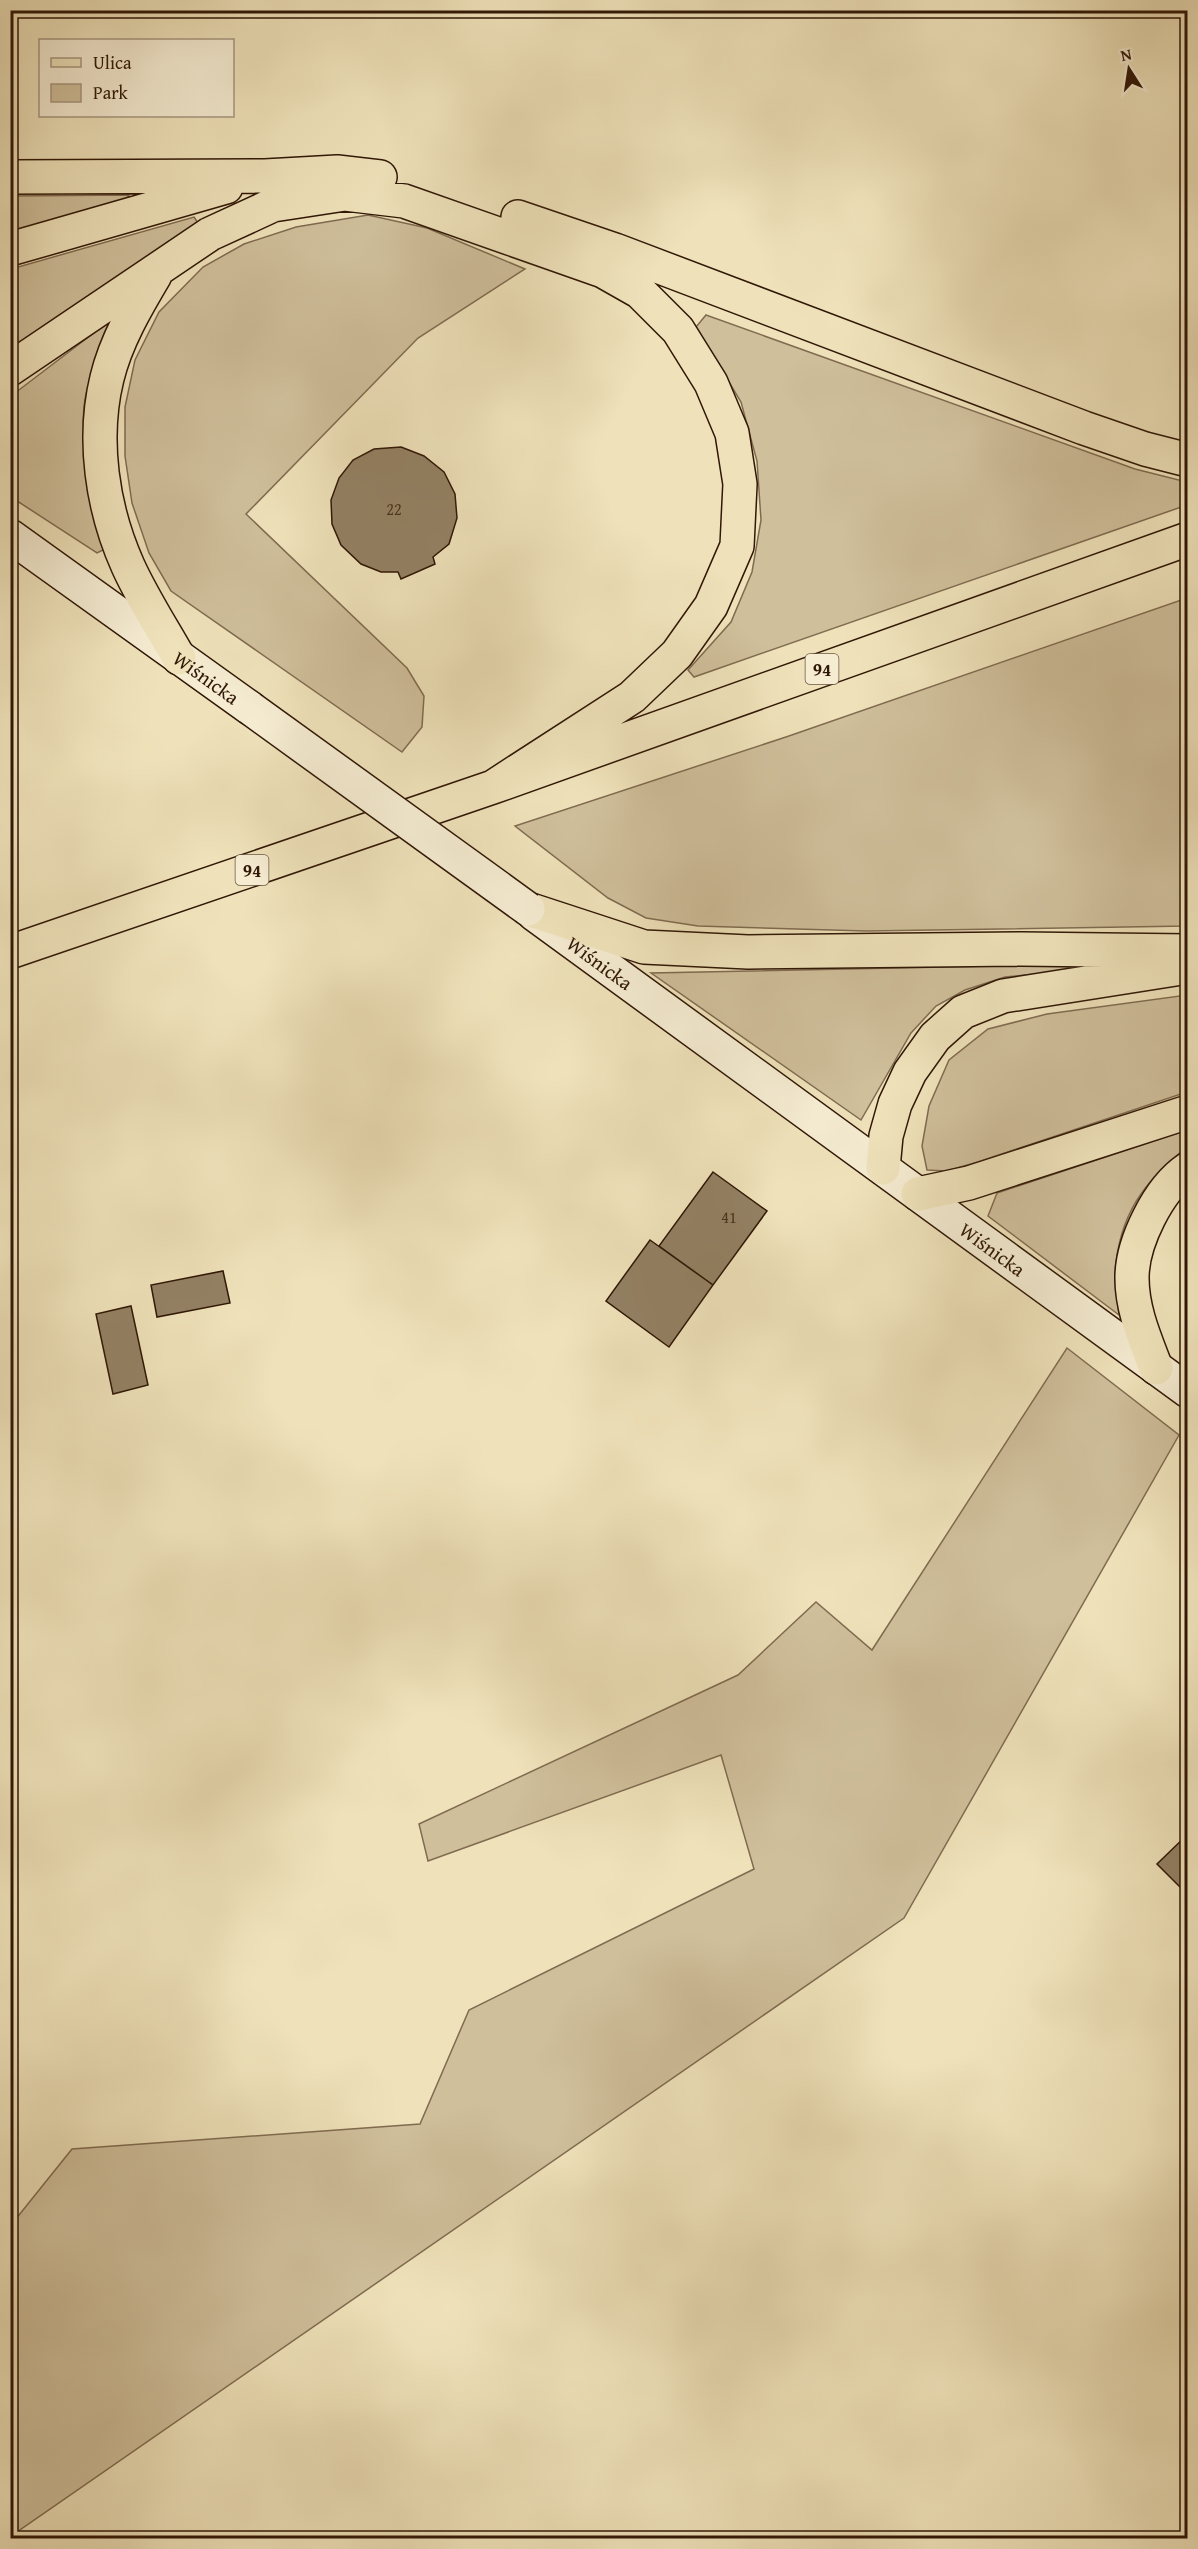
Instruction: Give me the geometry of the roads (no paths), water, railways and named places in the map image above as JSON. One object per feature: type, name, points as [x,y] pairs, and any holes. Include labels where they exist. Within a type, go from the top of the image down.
[{"type":"main road","points":[[10,177],[265,176],[337,172],[409,180],[615,250],[1084,428],[1145,449],[1188,460]]},
{"type":"main road","points":[[10,249],[265,176]]},
{"type":"main road","points":[[10,369],[210,234],[273,205],[345,194],[404,201],[603,271],[640,292],[678,330],[711,383],[732,433],[740,484],[737,546],[711,606],[677,654],[632,697],[493,787]]},
{"type":"main road","points":[[159,268],[126,326],[118,346],[107,377],[99,427],[102,478],[112,519],[128,566],[179,658]]},
{"type":"main road","name":"Wiśnicka","points":[[10,536],[528,909],[1188,1391]]},
{"type":"main road","name":"94","points":[[10,952],[493,787],[1188,539]]},
{"type":"main road","points":[[1151,551],[1188,544]]},
{"type":"main road","points":[[528,909],[644,947],[748,952],[1020,949],[1188,951]]},
{"type":"main road","points":[[883,1168],[886,1136],[895,1104],[910,1072],[935,1037],[963,1012],[1003,996],[1188,967]]},
{"type":"main road","points":[[918,1194],[969,1183],[1188,1112]]},
{"type":"main road","points":[[1156,1368],[1138,1321],[1132,1278],[1139,1240],[1154,1208],[1180,1175],[1188,1169]]}]
